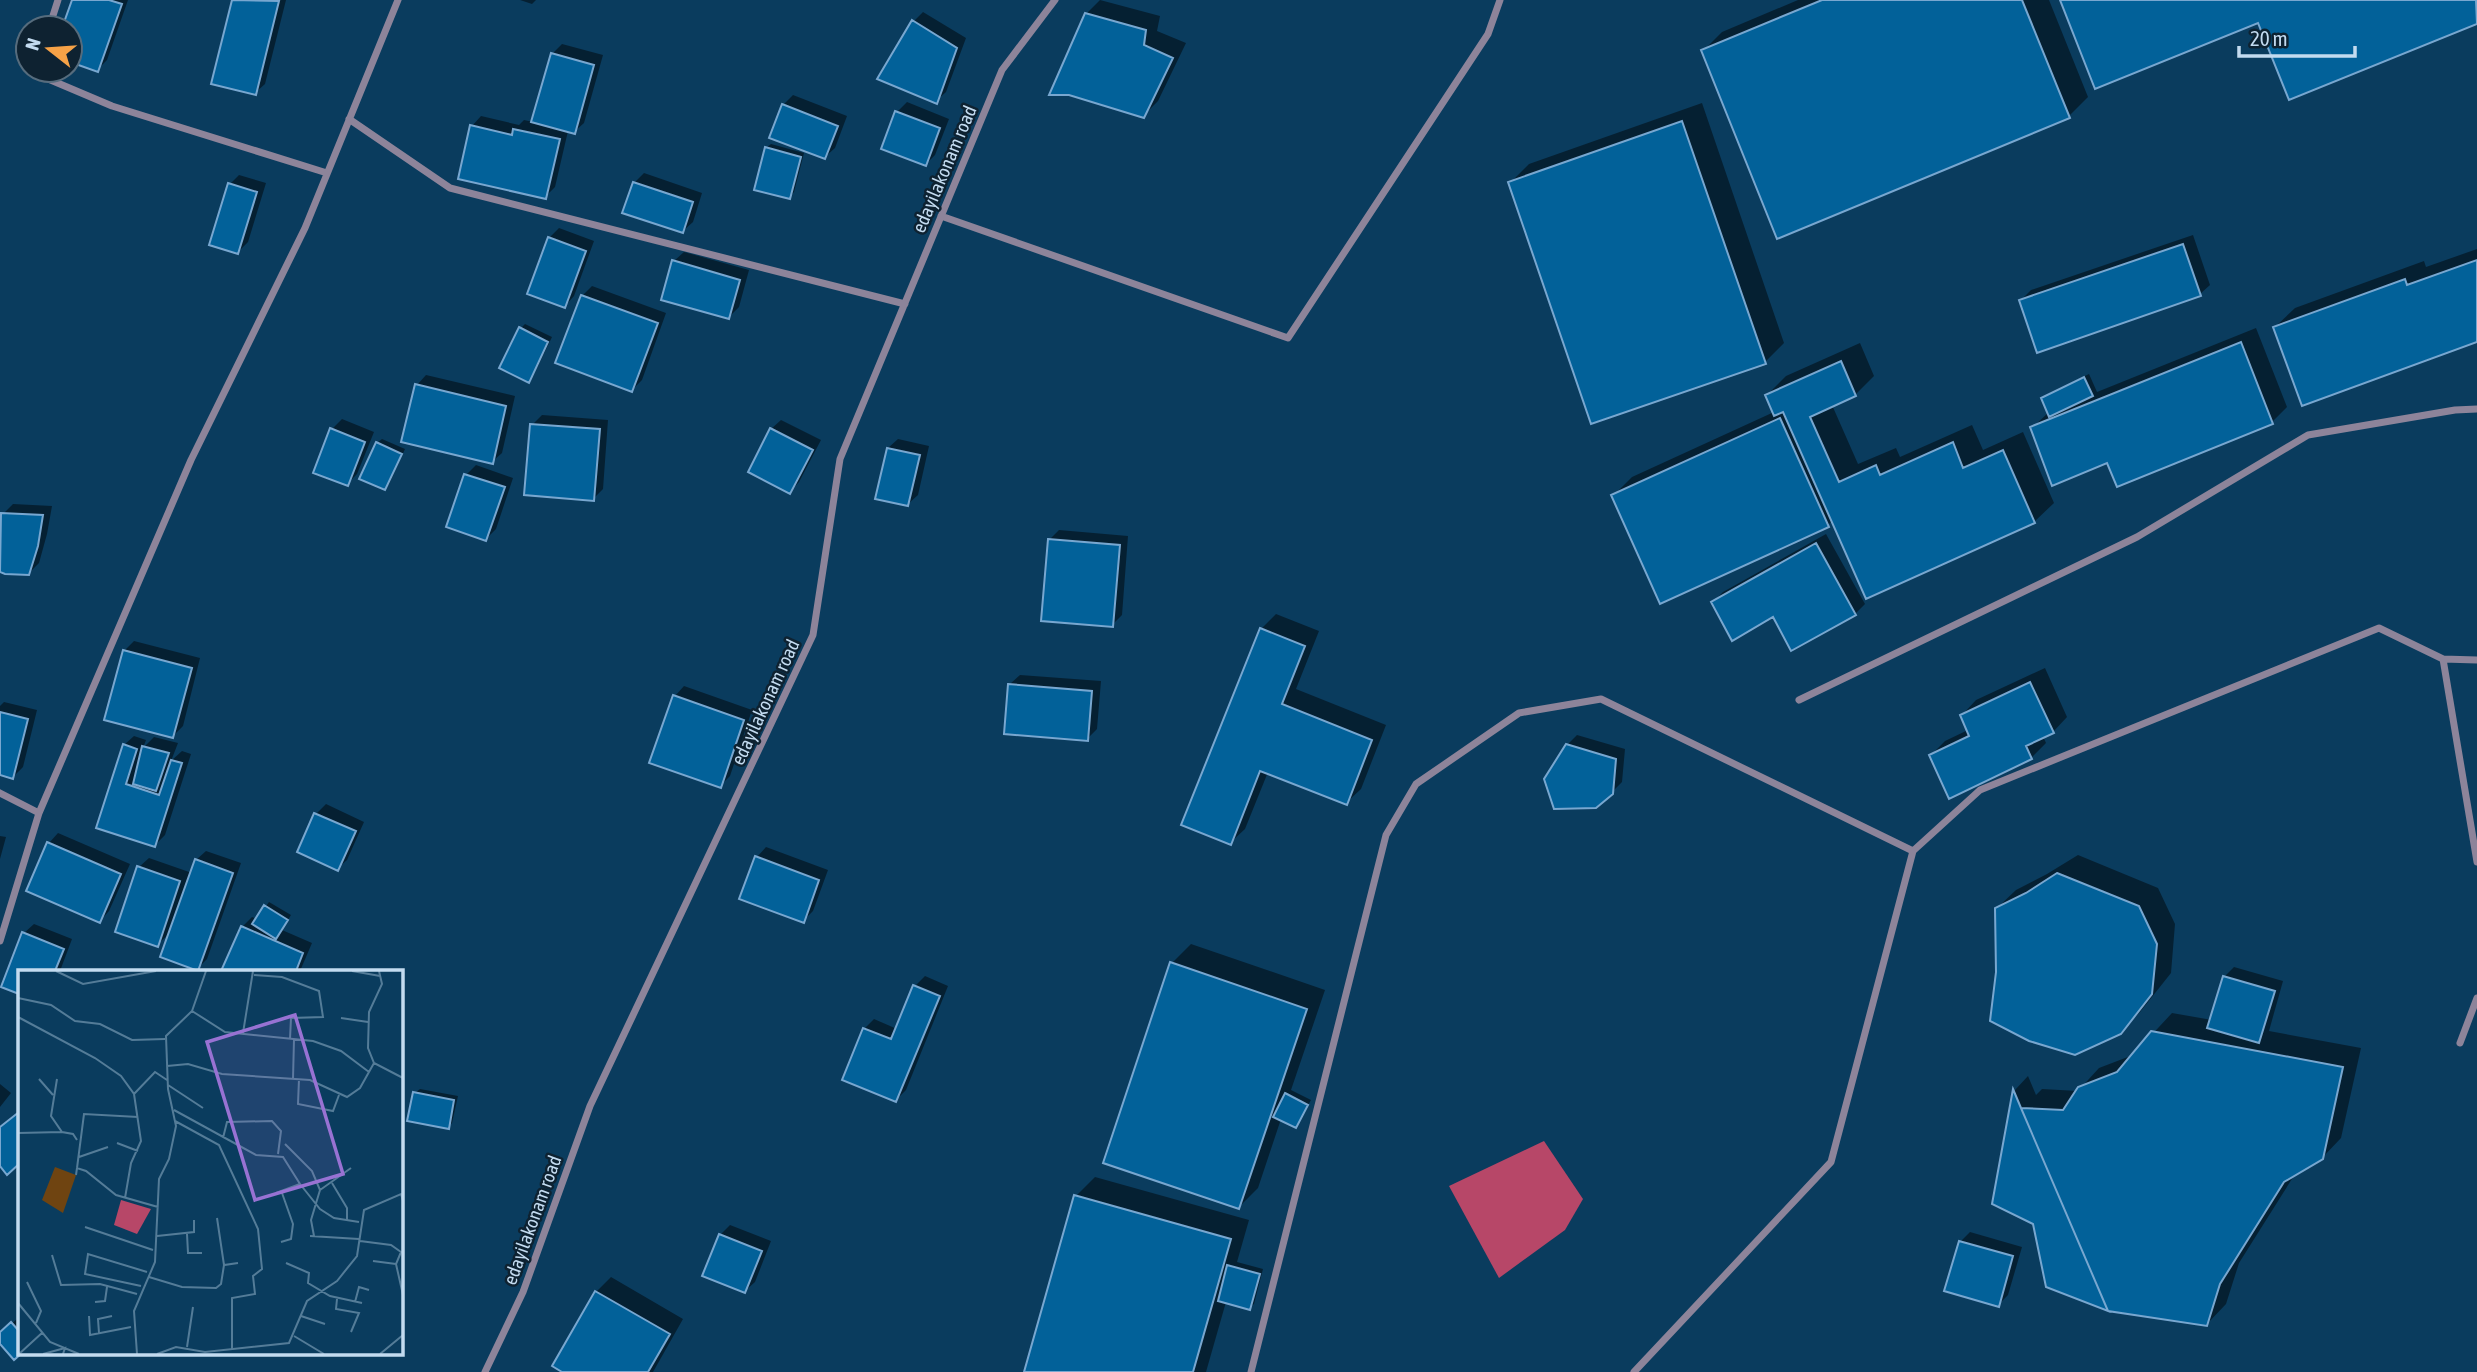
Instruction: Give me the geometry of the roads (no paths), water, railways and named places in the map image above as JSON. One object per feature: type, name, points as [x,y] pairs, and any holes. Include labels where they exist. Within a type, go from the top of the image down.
[{"type":"street","points":[[0,940],[39,813],[191,460],[305,228],[398,0]]},
{"type":"street","name":"edayilakonam road","points":[[485,1372],[523,1292],[590,1106],[813,635],[840,459],[1002,70],[1055,0]]},
{"type":"street","points":[[942,216],[1288,338],[1488,34],[1500,0]]},
{"type":"street","points":[[59,84],[112,106],[327,173]]},
{"type":"street","points":[[349,119],[450,188],[905,304]]},
{"type":"street","points":[[1799,700],[2137,537],[2308,435],[2455,410],[2477,409]]},
{"type":"street","points":[[1634,1372],[1831,1162],[1913,851],[1980,790],[2379,628],[2443,659],[2477,660]]},
{"type":"street","points":[[2443,659],[2477,862]]},
{"type":"street","points":[[1251,1372],[1387,835],[1416,784],[1519,713],[1601,699],[1913,851]]},
{"type":"street","points":[[0,793],[39,813]]},
{"type":"street","points":[[2460,1043],[2477,998]]}]
